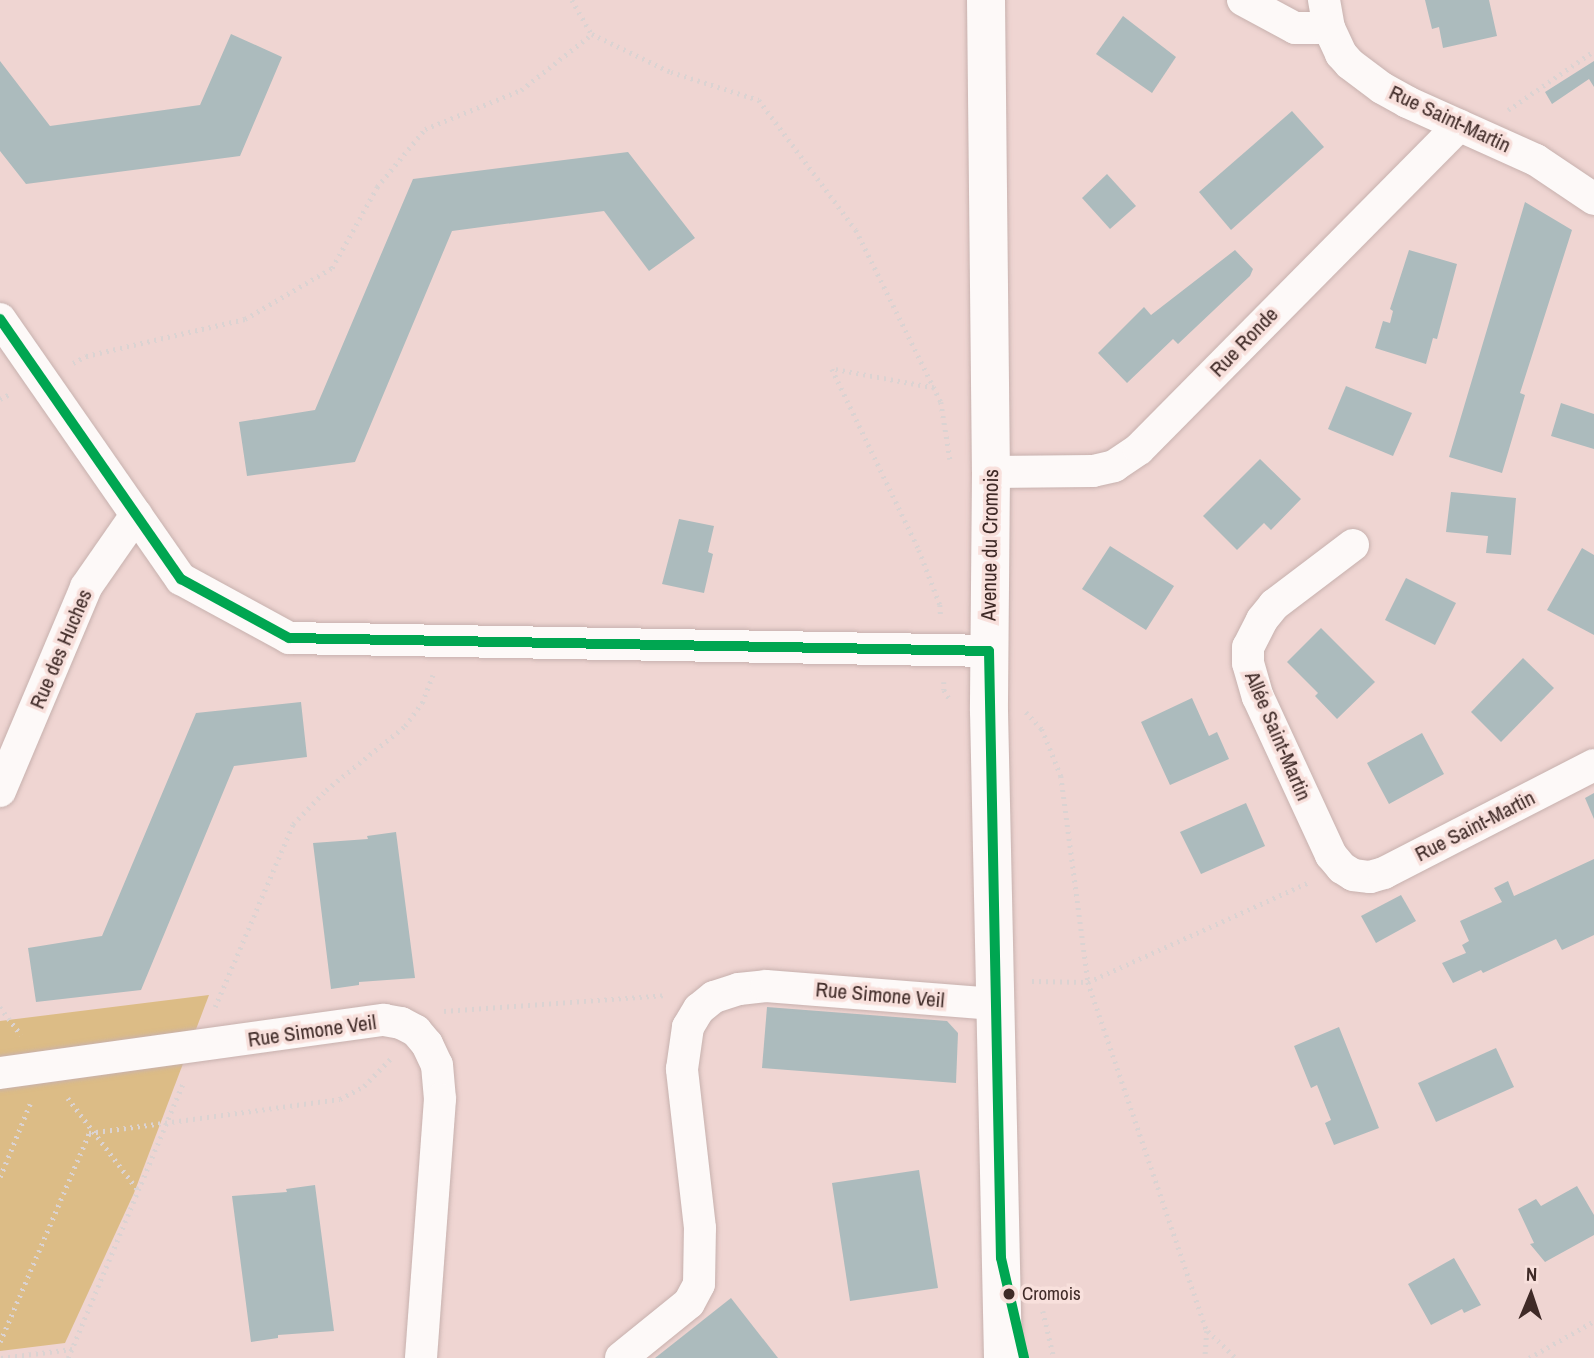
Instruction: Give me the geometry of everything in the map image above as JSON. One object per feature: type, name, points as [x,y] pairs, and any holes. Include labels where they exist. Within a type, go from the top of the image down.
[{"type":"street","name":"Avenue du Cromois","points":[[986,0],[991,472],[989,711],[1003,1358]]},
{"type":"street","name":"Rue Saint-Martin","points":[[1243,0],[1296,28],[1326,14],[1341,54],[1360,73],[1407,102],[1536,160],[1594,199]]},
{"type":"street","name":"Rue Ronde","points":[[991,472],[1093,471],[1114,466],[1139,449],[1467,130]]},
{"type":"street","points":[[0,319],[181,579],[289,638],[989,651]]},
{"type":"street","name":"Rue des Huches","points":[[0,791],[86,587],[136,515]]},
{"type":"street","name":"Allée Saint-Martin","points":[[1347,871],[1331,855],[1258,697],[1248,663],[1253,635],[1274,605],[1353,545]]},
{"type":"street","name":"Rue Saint-Martin","points":[[1347,871],[1370,877],[1384,873],[1594,765]]},
{"type":"street","name":"Rue Simone Veil","points":[[714,997],[739,989],[766,986],[993,991]]},
{"type":"street","points":[[621,1358],[689,1303],[699,1284],[700,1228],[682,1069],[688,1027],[699,1009],[714,997]]},
{"type":"street","name":"Rue Simone Veil","points":[[0,1073],[384,1020],[401,1023],[416,1031]]},
{"type":"street","points":[[416,1031],[427,1044],[437,1065],[440,1098],[421,1358]]},
{"type":"street","name":"Avenue du Cromois","points":[[1001,1258],[1024,1358]]},
{"type":"path","points":[[572,0],[592,34],[671,72],[759,100],[856,230],[935,388],[832,369],[919,550],[940,605],[944,690],[958,711],[1025,712],[1034,717],[1042,729],[1061,776],[1088,982],[1207,1331],[1205,1358]]},
{"type":"path","points":[[0,399],[86,356],[245,319],[332,268],[377,187],[425,129],[521,90],[592,34]]},
{"type":"path","points":[[1467,130],[1594,51]]},
{"type":"path","points":[[68,1358],[293,824],[309,805],[388,743],[414,715],[432,678],[434,642]]},
{"type":"path","points":[[993,991],[1088,982],[1347,871]]},
{"type":"path","points":[[0,1342],[89,1133],[340,1099],[364,1086],[416,1031],[424,1018],[435,1012],[678,994],[714,997]]},
{"type":"path","points":[[0,1177],[45,1067]]},
{"type":"path","points":[[1529,1358],[1594,1321]]},
{"type":"path","points":[[1207,1331],[1236,1358]]},
{"type":"path","points":[[1,1358],[72,1349]]},
{"type":"shaded area","points":[[209,995],[134,1193],[65,1343],[0,1351],[0,1021]]},
{"type":"building","points":[[1425,0],[1489,0],[1497,36],[1443,48],[1439,27],[1432,29]]},
{"type":"building","points":[[1123,16],[1176,57],[1152,93],[1096,54]]},
{"type":"building","points":[[231,34],[282,57],[240,156],[26,184],[0,151],[0,61],[50,126],[200,105]]},
{"type":"building","points":[[1594,61],[1594,87],[1589,79],[1552,104],[1545,92]]},
{"type":"building","points":[[1292,111],[1324,147],[1231,230],[1199,192]]},
{"type":"building","points":[[628,152],[695,238],[649,271],[604,211],[452,231],[355,462],[247,476],[239,422],[315,410],[413,179]]},
{"type":"building","points":[[1107,174],[1136,206],[1110,229],[1082,198]]},
{"type":"building","points":[[1525,202],[1572,230],[1520,393],[1525,395],[1502,473],[1449,457]]},
{"type":"building","points":[[1235,250],[1253,269],[1250,276],[1178,344],[1173,339],[1127,383],[1098,353],[1144,307],[1151,315]]},
{"type":"building","points":[[1409,250],[1457,264],[1437,339],[1433,338],[1426,364],[1375,348],[1383,321],[1390,323],[1393,311],[1390,309]]},
{"type":"building","points":[[1346,386],[1412,413],[1393,456],[1328,429]]},
{"type":"building","points":[[1561,403],[1594,414],[1594,449],[1551,436]]},
{"type":"building","points":[[1260,459],[1301,499],[1271,530],[1264,523],[1237,550],[1203,516]]},
{"type":"building","points":[[1451,492],[1516,498],[1511,555],[1486,553],[1488,536],[1446,532]]},
{"type":"building","points":[[679,519],[714,526],[708,552],[713,554],[704,593],[662,584]]},
{"type":"building","points":[[1110,546],[1174,586],[1146,630],[1082,589]]},
{"type":"building","points":[[1582,548],[1594,555],[1594,635],[1547,610]]},
{"type":"building","points":[[1406,578],[1456,603],[1435,645],[1385,620]]},
{"type":"building","points":[[1321,628],[1375,682],[1337,719],[1315,696],[1318,693],[1287,662]]},
{"type":"building","points":[[1523,658],[1554,688],[1501,742],[1471,712]]},
{"type":"building","points":[[1192,698],[1209,736],[1217,732],[1229,759],[1170,785],[1141,722]]},
{"type":"building","points":[[301,702],[307,757],[234,766],[141,990],[36,1002],[28,948],[102,936],[196,713]]},
{"type":"building","points":[[1422,733],[1444,774],[1389,804],[1367,763]]},
{"type":"building","points":[[1594,793],[1594,819],[1585,798]]},
{"type":"building","points":[[1246,803],[1265,846],[1201,874],[1180,832]]},
{"type":"building","points":[[396,832],[415,978],[359,982],[359,985],[331,989],[313,843],[368,839],[367,836]]},
{"type":"building","points":[[1594,859],[1594,935],[1562,950],[1556,939],[1483,973],[1481,970],[1453,983],[1442,963],[1466,953],[1462,945],[1469,941],[1460,921],[1502,902],[1494,888],[1508,881],[1514,896]]},
{"type":"building","points":[[1401,895],[1416,921],[1376,943],[1361,916]]},
{"type":"building","points":[[767,1007],[947,1021],[958,1033],[956,1083],[762,1068]]},
{"type":"building","points":[[1339,1027],[1379,1128],[1334,1145],[1325,1123],[1331,1120],[1317,1085],[1311,1088],[1294,1046]]},
{"type":"building","points":[[1496,1048],[1514,1087],[1436,1122],[1418,1083]]},
{"type":"building","points":[[919,1170],[938,1288],[850,1301],[832,1183]]},
{"type":"building","points":[[315,1185],[334,1331],[278,1335],[278,1338],[251,1342],[232,1196],[287,1192],[286,1189]]},
{"type":"building","points":[[1577,1186],[1594,1215],[1594,1235],[1545,1262],[1530,1244],[1534,1243],[1518,1209],[1536,1199],[1541,1206]]},
{"type":"building","points":[[1454,1258],[1481,1305],[1464,1313],[1462,1309],[1431,1325],[1408,1284]]},
{"type":"building","points":[[731,1298],[778,1358],[655,1358]]},
{"type":"transit line","points":[[0,319],[181,579],[289,638],[989,651]]},
{"type":"transit line","points":[[989,651],[1001,1258],[1024,1358]]},
{"type":"place","name":"Cromois","points":[[1009,1294]]}]
